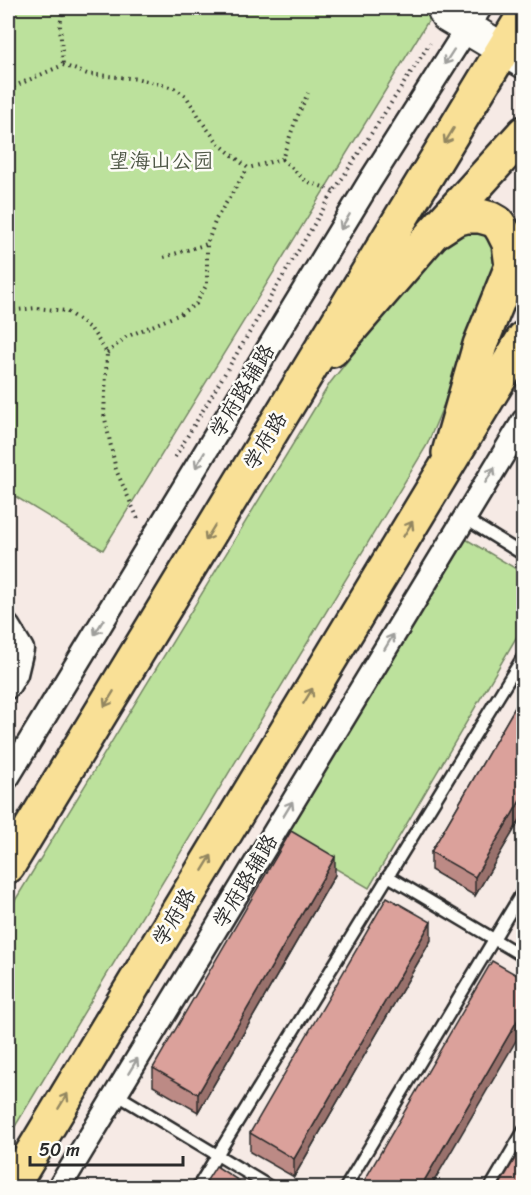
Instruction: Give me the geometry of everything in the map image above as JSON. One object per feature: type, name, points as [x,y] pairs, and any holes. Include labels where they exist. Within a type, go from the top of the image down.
[{"type":"main road","points":[[444,8],[447,16],[473,14],[517,40]]},
{"type":"main road","name":"学府路","points":[[8,866],[294,393],[517,40]]},
{"type":"main road","points":[[294,393],[434,232],[524,133]]},
{"type":"main road","points":[[434,232],[455,219],[466,216],[490,219],[498,223],[503,231],[508,243],[512,266]]},
{"type":"main road","points":[[446,466],[480,345],[524,235]]},
{"type":"main road","name":"学府路","points":[[11,1188],[524,338]]},
{"type":"street","name":"学府路辅路","points":[[8,777],[473,14]]},
{"type":"street","name":"学府路辅路","points":[[59,1188],[524,420]]},
{"type":"street","points":[[8,626],[22,649],[15,674],[8,687]]},
{"type":"lane","points":[[464,518],[524,555]]},
{"type":"lane","points":[[197,1188],[524,655]]},
{"type":"lane","points":[[388,876],[524,957]]},
{"type":"lane","points":[[345,1188],[524,890]]},
{"type":"lane","points":[[117,1094],[272,1188]]},
{"type":"lane","points":[[490,1188],[524,1130]]},
{"type":"path","points":[[63,8],[60,26],[63,65]]},
{"type":"path","points":[[174,458],[333,191],[430,43]]},
{"type":"path","points":[[8,89],[63,65],[87,74],[138,79],[174,88],[186,96],[219,144],[248,168]]},
{"type":"path","points":[[282,159],[308,93]]},
{"type":"path","points":[[282,159],[306,181],[333,191]]},
{"type":"path","points":[[107,353],[126,338],[180,314],[196,304],[207,284],[207,244],[216,219],[248,168],[282,159]]},
{"type":"path","points":[[164,257],[207,244]]},
{"type":"path","points":[[8,311],[36,308],[66,310],[91,329],[107,353],[104,414],[116,470],[138,519],[144,509]]},
{"type":"green space","name":"望海山公园","points":[[8,8],[436,8],[103,550],[8,492]]},
{"type":"green space","points":[[488,226],[500,270],[427,445],[8,1138],[8,912],[330,383],[450,232]]},
{"type":"green space","points":[[464,538],[523,573],[523,626],[369,888],[283,838]]},
{"type":"building","points":[[524,692],[524,794],[475,877],[431,852]]},
{"type":"building","points":[[291,831],[335,857],[198,1094],[153,1068]]},
{"type":"building","points":[[387,897],[431,922],[294,1159],[250,1133]]},
{"type":"building","points":[[492,961],[524,979],[524,1009],[420,1188],[360,1188]]},
{"type":"building","points":[[524,1143],[524,1188],[498,1188]]},
{"type":"building","points":[[216,1166],[250,1188],[202,1188]]}]
